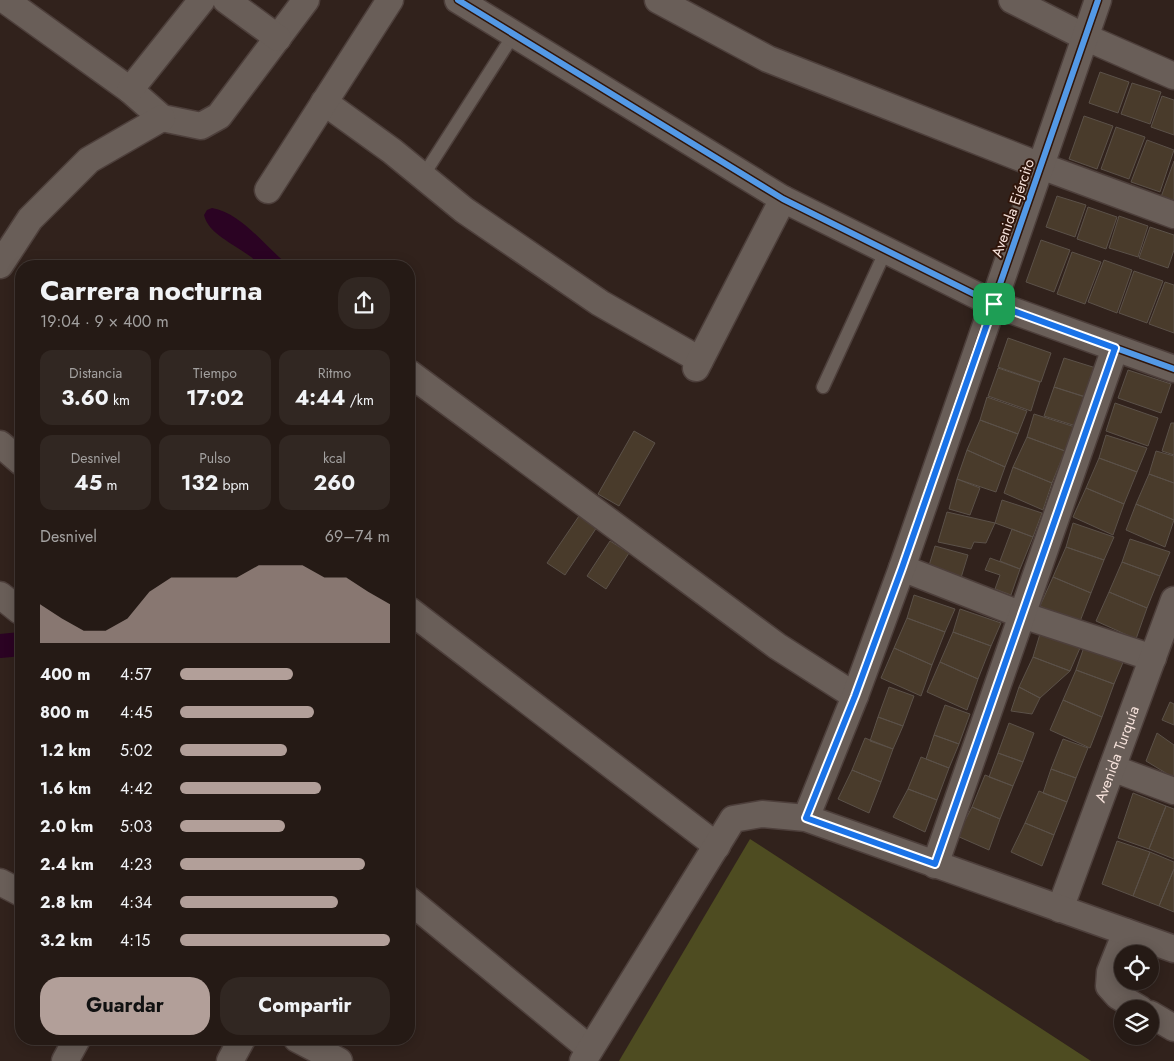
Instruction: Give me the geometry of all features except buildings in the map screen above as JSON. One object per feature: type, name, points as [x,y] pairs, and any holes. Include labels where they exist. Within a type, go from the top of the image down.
[{"type":"street","points":[[130,90],[202,0]]},
{"type":"street","points":[[226,0],[278,38]]},
{"type":"street","points":[[6,8],[130,90],[162,118],[201,126],[219,116],[306,0]]},
{"type":"street","points":[[268,190],[390,0]]},
{"type":"street","points":[[458,0],[782,199],[994,304],[1174,369]]},
{"type":"street","points":[[658,0],[768,59],[1041,166],[1174,215]]},
{"type":"street","points":[[1012,0],[1085,37],[1174,76]]},
{"type":"street","name":"Avenida Ejército","points":[[806,818],[855,696],[902,568],[1098,0]]},
{"type":"street","points":[[324,102],[392,151],[464,210],[600,303],[698,364],[782,199]]},
{"type":"street","points":[[0,265],[30,219],[89,160],[162,118]]},
{"type":"street","points":[[935,864],[1115,348]]},
{"type":"street","points":[[415,377],[776,646],[855,696]]},
{"type":"street","points":[[0,444],[15,457]]},
{"type":"street","points":[[902,568],[1022,615],[1162,647]]},
{"type":"street","points":[[0,595],[15,607]]},
{"type":"street","name":"Avenida Turquía","points":[[1060,909],[1112,768],[1162,647],[1174,600]]},
{"type":"street","points":[[415,615],[716,846]]},
{"type":"street","points":[[1112,768],[1174,792]]},
{"type":"street","points":[[415,905],[587,1055],[733,819],[762,814],[806,818],[1174,949]]},
{"type":"street","points":[[0,882],[15,891]]},
{"type":"street","points":[[1125,1000],[1118,996],[1109,986],[1110,972],[1126,932]]},
{"type":"street","points":[[1159,1019],[1174,1028]]},
{"type":"street","points":[[65,1061],[74,1045]]},
{"type":"street","points":[[230,1061],[239,1045]]},
{"type":"street","points":[[308,1045],[339,1061]]},
{"type":"lane","points":[[423,176],[514,34]]},
{"type":"lane","points":[[823,387],[886,250]]},
{"type":"shaded area","points":[[212,208],[224,211],[234,217],[254,232],[282,260],[254,260],[213,230],[207,223],[204,215],[207,210]]},
{"type":"shaded area","points":[[750,839],[1091,1061],[619,1061]]},
{"type":"waterway","points":[[0,646],[15,645]]},
{"type":"cycle path","points":[[458,0],[783,199],[994,304],[1174,369]]},
{"type":"cycle path","points":[[806,818],[855,696],[902,568],[1098,0]]},
{"type":"route","points":[[994,304],[1115,348],[935,864],[806,818],[855,696],[902,568],[994,304]]}]
